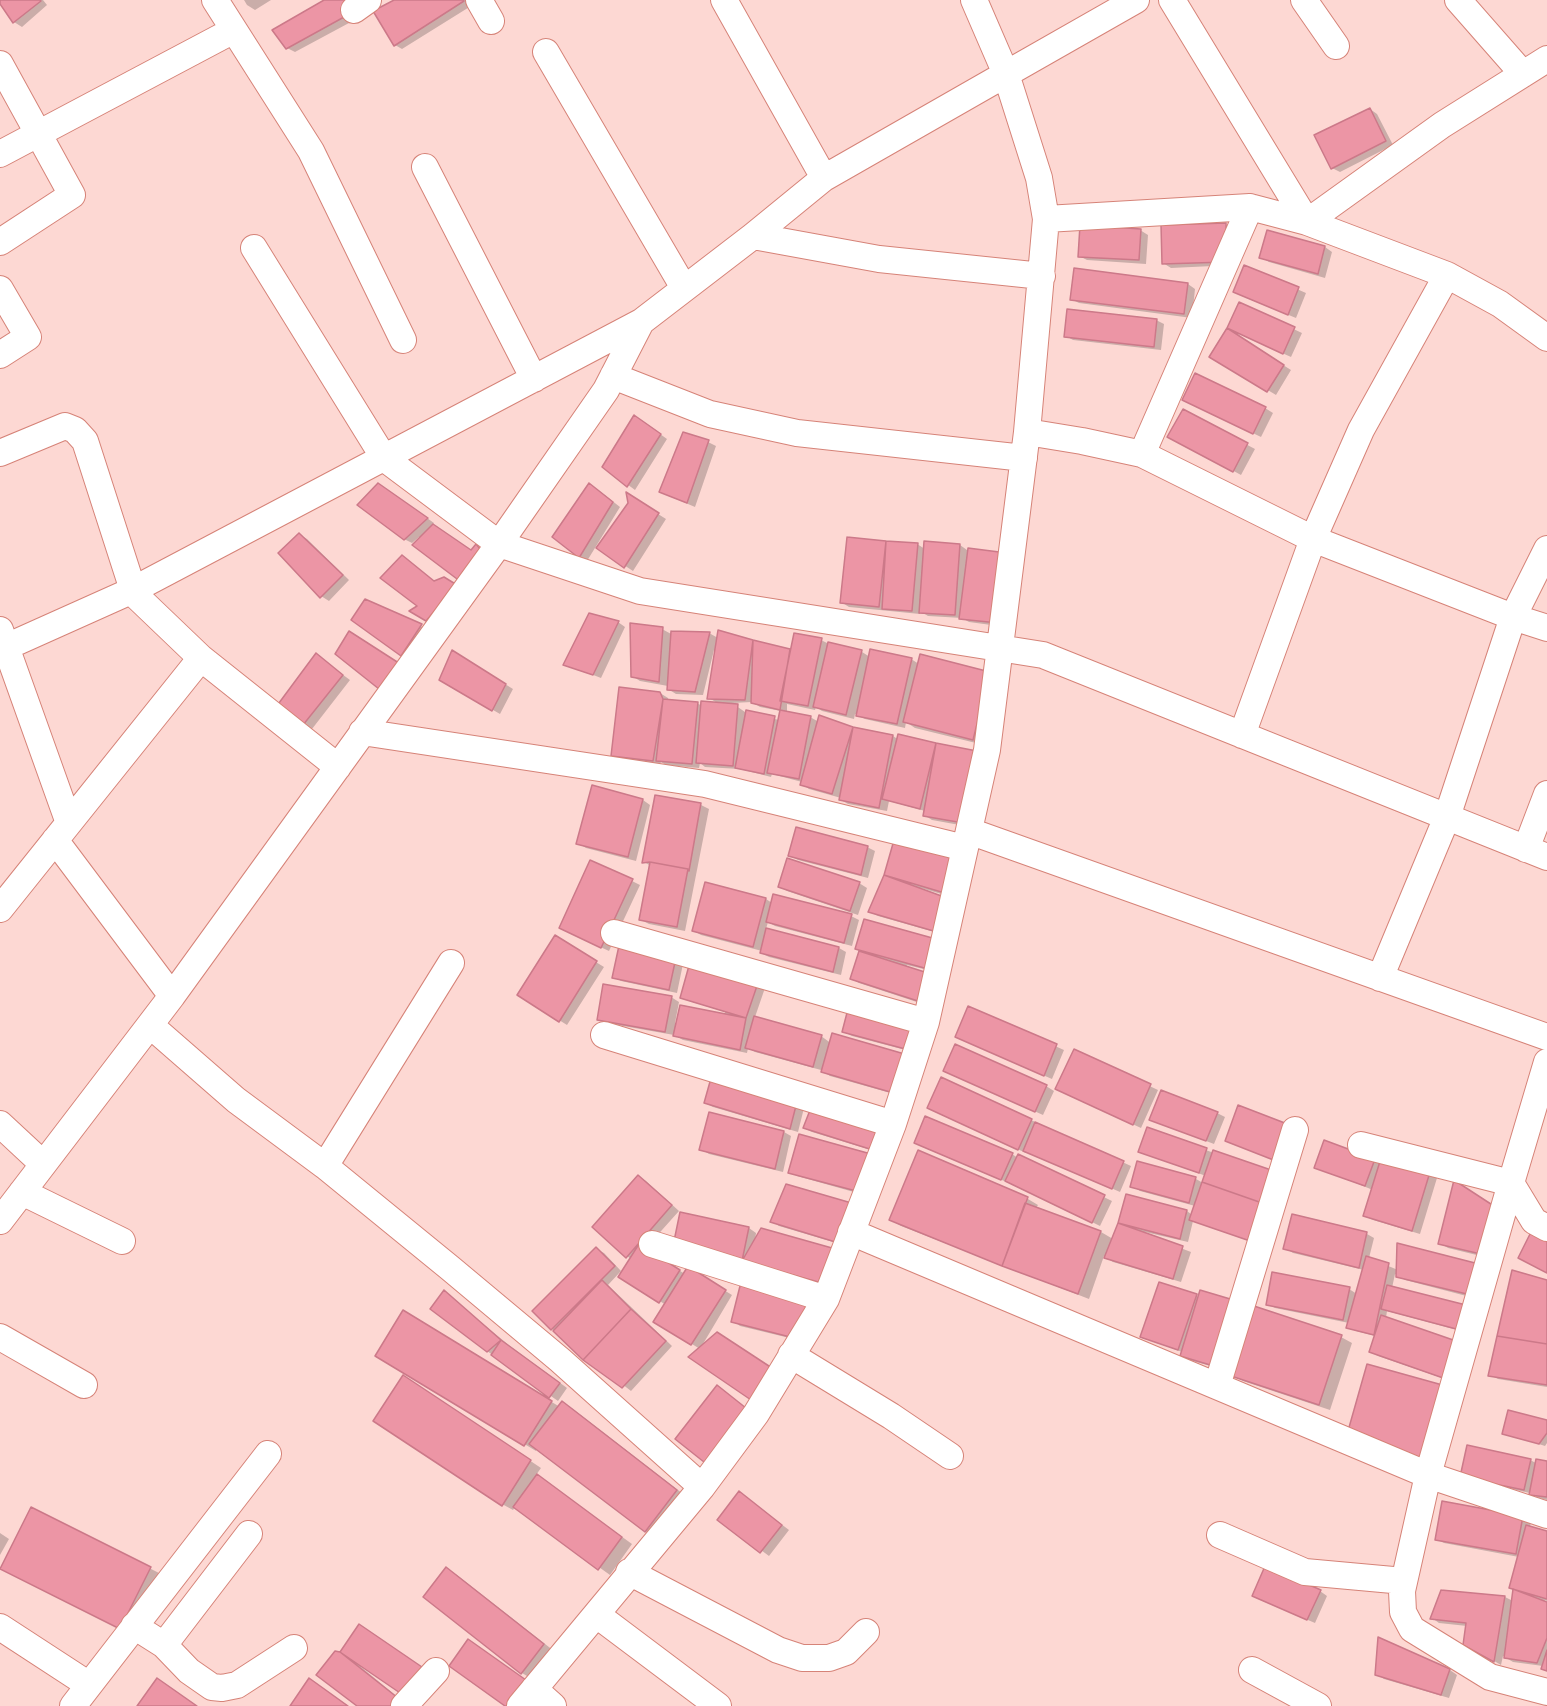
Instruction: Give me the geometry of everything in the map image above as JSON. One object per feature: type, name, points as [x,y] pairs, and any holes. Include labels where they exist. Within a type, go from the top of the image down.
[{"type":"street","points":[[215,0],[311,151],[403,340]]},
{"type":"street","points":[[724,0],[824,178]]},
{"type":"street","points":[[553,1706],[527,1698],[702,1487],[756,1414],[826,1299],[893,1124],[926,1022],[987,750],[1027,432],[1046,219],[1039,178],[1006,74],[974,0]]},
{"type":"street","points":[[172,996],[62,832],[3,639],[132,590],[641,322],[824,178],[1136,0]]},
{"type":"street","points":[[1172,0],[1307,222]]},
{"type":"street","points":[[1304,0],[1336,46]]},
{"type":"street","points":[[1458,0],[1523,74]]},
{"type":"street","points":[[0,154],[234,30]]},
{"type":"street","points":[[546,52],[684,288]]},
{"type":"street","points":[[1307,222],[1442,125],[1547,59]]},
{"type":"street","points":[[0,64],[72,195],[0,242]]},
{"type":"street","points":[[425,167],[534,379]]},
{"type":"street","points":[[1046,219],[1250,207],[1307,222],[1447,275],[1500,304],[1547,337]]},
{"type":"street","points":[[1142,454],[1250,207]]},
{"type":"street","points":[[753,236],[879,259],[1042,276]]},
{"type":"street","points":[[254,248],[384,458],[499,544],[640,591],[1043,655],[1536,853],[1547,794]]},
{"type":"street","points":[[1242,735],[1313,538],[1361,430],[1447,275]]},
{"type":"street","points":[[0,289],[28,337],[0,355]]},
{"type":"street","points":[[0,1221],[172,996],[499,544],[606,390],[641,322]]},
{"type":"street","points":[[613,376],[710,414],[797,433],[1024,458]]},
{"type":"street","points":[[0,453],[64,426],[75,430],[85,441],[132,590],[201,658],[338,767]]},
{"type":"street","points":[[1027,432],[1142,454],[1313,538],[1513,617],[1547,628]]},
{"type":"street","points":[[1380,978],[1447,817],[1513,617],[1547,549]]},
{"type":"street","points":[[0,909],[201,658]]},
{"type":"street","points":[[362,732],[705,784],[967,839],[1380,978],[1547,1037]]},
{"type":"street","points":[[614,933],[926,1022]]},
{"type":"street","points":[[325,1166],[451,963]]},
{"type":"street","points":[[150,1025],[236,1100],[325,1166],[560,1360],[702,1487]]},
{"type":"street","points":[[604,1035],[893,1124]]},
{"type":"street","points":[[1547,1062],[1428,1475],[1402,1591],[1403,1612],[1412,1629],[1490,1677],[1547,1692]]},
{"type":"street","points":[[0,1124],[43,1164]]},
{"type":"street","points":[[1217,1386],[1295,1130]]},
{"type":"street","points":[[1361,1145],[1511,1183],[1534,1221],[1547,1228]]},
{"type":"street","points":[[22,1192],[122,1241]]},
{"type":"street","points":[[851,1232],[1428,1475],[1547,1515]]},
{"type":"street","points":[[652,1244],[826,1299]]},
{"type":"street","points":[[0,1337],[84,1385]]},
{"type":"street","points":[[791,1354],[891,1416],[950,1456]]},
{"type":"street","points":[[73,1706],[268,1454]]},
{"type":"street","points":[[164,1645],[249,1534]]},
{"type":"street","points":[[1220,1535],[1305,1572],[1404,1581]]},
{"type":"street","points":[[630,1572],[778,1650],[802,1658],[829,1658],[846,1652],[866,1632]]},
{"type":"street","points":[[597,1615],[718,1706]]},
{"type":"street","points":[[134,1626],[164,1645],[189,1671],[212,1688],[237,1685],[294,1648]]},
{"type":"street","points":[[0,1627],[89,1685]]},
{"type":"street","points":[[1252,1670],[1318,1706]]},
{"type":"street","points":[[404,1706],[436,1671]]},
{"type":"building","points":[[0,0],[41,1],[13,23],[0,4]]},
{"type":"building","points":[[324,0],[350,0],[355,11],[286,49],[272,30]]},
{"type":"building","points":[[394,0],[464,1],[394,46],[373,11]]},
{"type":"building","points":[[1370,108],[1386,141],[1331,169],[1314,135]]},
{"type":"building","points":[[1226,223],[1227,262],[1162,264],[1161,225]]},
{"type":"building","points":[[1080,225],[1141,229],[1139,260],[1078,257]]},
{"type":"building","points":[[1267,230],[1325,246],[1318,274],[1259,258]]},
{"type":"building","points":[[1244,265],[1299,287],[1288,315],[1233,292]]},
{"type":"building","points":[[1074,268],[1188,283],[1184,314],[1070,300]]},
{"type":"building","points":[[1239,302],[1295,327],[1283,354],[1227,328]]},
{"type":"building","points":[[1067,309],[1157,319],[1154,347],[1064,337]]},
{"type":"building","points":[[1227,328],[1284,365],[1267,392],[1209,357]]},
{"type":"building","points":[[1195,373],[1266,407],[1253,434],[1182,400]]},
{"type":"building","points":[[1183,409],[1248,443],[1233,472],[1167,437]]},
{"type":"building","points":[[634,415],[661,434],[627,487],[602,467]]},
{"type":"building","points":[[683,432],[709,440],[687,503],[659,492]]},
{"type":"building","points":[[378,483],[428,518],[404,540],[357,505]]},
{"type":"building","points":[[589,483],[613,502],[579,558],[552,537]]},
{"type":"building","points":[[626,492],[659,513],[624,568],[596,548],[628,503]]},
{"type":"building","points":[[433,524],[471,550],[476,544],[484,554],[461,582],[412,545]]},
{"type":"building","points":[[299,533],[343,575],[320,598],[278,553]]},
{"type":"building","points":[[847,537],[886,541],[879,607],[840,603]]},
{"type":"building","points":[[886,541],[918,543],[912,611],[882,609]]},
{"type":"building","points":[[924,541],[960,544],[955,615],[919,613]]},
{"type":"building","points":[[968,548],[1007,553],[998,623],[959,619]]},
{"type":"building","points":[[402,555],[434,581],[444,577],[457,585],[426,621],[409,611],[417,606],[380,578]]},
{"type":"building","points":[[365,599],[422,624],[401,656],[351,620]]},
{"type":"building","points":[[589,613],[619,621],[593,675],[563,665]]},
{"type":"building","points":[[630,623],[663,627],[659,682],[631,677]]},
{"type":"building","points":[[718,630],[753,640],[745,700],[707,699]]},
{"type":"building","points":[[349,631],[405,667],[384,693],[335,654]]},
{"type":"building","points":[[671,631],[710,632],[695,692],[667,690]]},
{"type":"building","points":[[794,633],[822,638],[808,706],[780,701]]},
{"type":"building","points":[[753,640],[790,649],[780,710],[751,703]]},
{"type":"building","points":[[828,642],[862,650],[846,715],[813,707]]},
{"type":"building","points":[[870,649],[912,658],[897,724],[856,716]]},
{"type":"building","points":[[452,650],[506,684],[492,711],[439,680]]},
{"type":"building","points":[[316,653],[343,675],[303,725],[276,707]]},
{"type":"building","points":[[920,654],[990,672],[973,740],[903,722]]},
{"type":"building","points":[[619,687],[660,692],[663,699],[653,761],[611,756]]},
{"type":"building","points":[[663,699],[698,702],[692,764],[656,761]]},
{"type":"building","points":[[701,701],[738,704],[733,766],[696,763]]},
{"type":"building","points":[[746,710],[775,716],[764,774],[735,768]]},
{"type":"building","points":[[780,710],[811,716],[799,779],[767,773]]},
{"type":"building","points":[[819,715],[853,727],[832,794],[800,785]]},
{"type":"building","points":[[853,727],[893,735],[879,808],[839,800]]},
{"type":"building","points":[[898,734],[936,743],[920,809],[882,799]]},
{"type":"building","points":[[936,743],[982,752],[969,824],[923,816]]},
{"type":"building","points":[[592,785],[643,799],[628,857],[576,844]]},
{"type":"building","points":[[655,795],[701,803],[689,871],[650,862],[642,863]]},
{"type":"building","points":[[796,827],[868,846],[861,875],[788,856]]},
{"type":"building","points":[[894,840],[958,859],[948,894],[884,875]]},
{"type":"building","points":[[787,858],[860,882],[850,911],[778,887]]},
{"type":"building","points":[[590,860],[633,879],[601,948],[559,928]]},
{"type":"building","points":[[650,862],[688,869],[677,927],[639,920]]},
{"type":"building","points":[[884,875],[947,898],[937,932],[868,912]]},
{"type":"building","points":[[705,882],[766,898],[753,947],[692,931]]},
{"type":"building","points":[[773,894],[852,914],[844,943],[766,922]]},
{"type":"building","points":[[864,919],[936,939],[928,969],[855,949]]},
{"type":"building","points":[[766,928],[839,947],[833,972],[760,953]]},
{"type":"building","points":[[555,935],[597,961],[559,1022],[517,995]]},
{"type":"building","points":[[620,941],[677,953],[669,990],[612,978]]},
{"type":"building","points":[[859,951],[931,974],[921,1002],[850,979]]},
{"type":"building","points":[[690,962],[759,980],[746,1018],[680,998]]},
{"type":"building","points":[[603,984],[672,996],[665,1032],[597,1020]]},
{"type":"building","points":[[680,1005],[746,1018],[740,1050],[673,1036]]},
{"type":"building","points":[[849,1005],[916,1023],[909,1050],[842,1032]]},
{"type":"building","points":[[968,1006],[1057,1044],[1044,1076],[955,1037]]},
{"type":"building","points":[[754,1016],[822,1035],[813,1067],[745,1048]]},
{"type":"building","points":[[832,1033],[908,1055],[897,1094],[821,1072]]},
{"type":"building","points":[[955,1044],[1047,1085],[1035,1112],[943,1071]]},
{"type":"building","points":[[1074,1049],[1151,1084],[1133,1125],[1055,1089]]},
{"type":"building","points":[[713,1071],[798,1098],[790,1129],[704,1103]]},
{"type":"building","points":[[941,1077],[1032,1119],[1018,1150],[927,1108]]},
{"type":"building","points":[[1161,1090],[1218,1112],[1206,1141],[1149,1120]]},
{"type":"building","points":[[812,1105],[885,1125],[876,1151],[803,1128]]},
{"type":"building","points":[[1238,1105],[1290,1125],[1276,1161],[1225,1141]]},
{"type":"building","points":[[709,1112],[784,1131],[775,1169],[699,1150]]},
{"type":"building","points":[[925,1116],[1013,1153],[1001,1180],[914,1143]]},
{"type":"building","points":[[1035,1122],[1124,1161],[1112,1189],[1023,1151]]},
{"type":"building","points":[[1147,1127],[1207,1148],[1199,1173],[1138,1152]]},
{"type":"building","points":[[799,1134],[871,1154],[860,1192],[788,1173]]},
{"type":"building","points":[[1324,1140],[1375,1159],[1365,1186],[1314,1168]]},
{"type":"building","points":[[918,1150],[1028,1197],[1002,1266],[889,1220]]},
{"type":"building","points":[[1213,1150],[1277,1172],[1265,1204],[1202,1182]]},
{"type":"building","points":[[1018,1154],[1105,1195],[1092,1223],[1005,1181]]},
{"type":"building","points":[[1381,1158],[1430,1172],[1412,1231],[1363,1216]]},
{"type":"building","points":[[1137,1161],[1196,1177],[1189,1203],[1130,1187]]},
{"type":"building","points":[[638,1175],[672,1205],[626,1258],[592,1227]]},
{"type":"building","points":[[1454,1180],[1497,1208],[1485,1255],[1438,1244]]},
{"type":"building","points":[[1202,1182],[1265,1204],[1253,1242],[1189,1220]]},
{"type":"building","points":[[786,1184],[855,1204],[842,1244],[770,1222]]},
{"type":"building","points":[[1126,1194],[1187,1210],[1180,1239],[1118,1223]]},
{"type":"building","points":[[1025,1203],[1101,1231],[1078,1294],[1002,1266]]},
{"type":"building","points":[[680,1212],[749,1227],[742,1261],[673,1246]]},
{"type":"building","points":[[1292,1214],[1367,1232],[1359,1268],[1283,1249]]},
{"type":"building","points":[[1118,1223],[1183,1246],[1173,1279],[1104,1258]]},
{"type":"building","points":[[1534,1226],[1547,1233],[1547,1273],[1518,1258]]},
{"type":"building","points":[[761,1228],[832,1248],[822,1283],[742,1261]]},
{"type":"building","points":[[1397,1243],[1479,1264],[1471,1295],[1396,1277]]},
{"type":"building","points":[[639,1244],[680,1270],[659,1303],[618,1277]]},
{"type":"building","points":[[596,1247],[615,1266],[551,1330],[532,1311]]},
{"type":"building","points":[[1366,1256],[1389,1263],[1374,1335],[1346,1328]]},
{"type":"building","points":[[688,1266],[726,1290],[691,1345],[653,1322]]},
{"type":"building","points":[[1512,1270],[1547,1280],[1547,1344],[1497,1336]]},
{"type":"building","points":[[1272,1272],[1350,1287],[1343,1320],[1266,1305]]},
{"type":"building","points":[[602,1280],[631,1309],[583,1360],[553,1331]]},
{"type":"building","points":[[741,1282],[808,1299],[798,1339],[731,1322]]},
{"type":"building","points":[[1159,1282],[1197,1294],[1178,1350],[1140,1337]]},
{"type":"building","points":[[1387,1285],[1466,1305],[1460,1330],[1381,1309]]},
{"type":"building","points":[[444,1290],[501,1340],[487,1352],[430,1309]]},
{"type":"building","points":[[1200,1290],[1237,1301],[1217,1367],[1180,1356]]},
{"type":"building","points":[[1254,1306],[1342,1335],[1319,1405],[1231,1376]]},
{"type":"building","points":[[631,1309],[666,1341],[622,1388],[583,1360]]},
{"type":"building","points":[[403,1310],[552,1401],[524,1446],[375,1356]]},
{"type":"building","points":[[1381,1315],[1459,1342],[1446,1379],[1369,1352]]},
{"type":"building","points":[[717,1332],[775,1370],[754,1402],[688,1357]]},
{"type":"building","points":[[1497,1336],[1547,1344],[1547,1385],[1488,1376]]},
{"type":"building","points":[[501,1340],[560,1383],[549,1398],[491,1355]]},
{"type":"building","points":[[1367,1364],[1446,1386],[1425,1461],[1346,1438]]},
{"type":"building","points":[[403,1375],[531,1460],[502,1506],[373,1421]]},
{"type":"building","points":[[717,1385],[751,1412],[709,1466],[675,1439]]},
{"type":"building","points":[[562,1401],[677,1490],[645,1532],[529,1444]]},
{"type":"building","points":[[1508,1410],[1547,1420],[1547,1433],[1539,1444],[1502,1434]]},
{"type":"building","points":[[1467,1445],[1531,1459],[1524,1490],[1460,1477]]},
{"type":"building","points":[[1536,1459],[1547,1461],[1547,1497],[1529,1495]]},
{"type":"building","points":[[537,1474],[622,1537],[598,1570],[513,1507]]},
{"type":"building","points":[[739,1491],[782,1525],[760,1553],[717,1520]]},
{"type":"building","points":[[1442,1501],[1523,1516],[1516,1554],[1435,1540]]},
{"type":"building","points":[[31,1507],[151,1567],[120,1629],[0,1569]]},
{"type":"building","points":[[1526,1525],[1547,1531],[1547,1599],[1509,1588]]},
{"type":"building","points":[[1265,1566],[1321,1590],[1307,1620],[1252,1596]]},
{"type":"building","points":[[446,1567],[544,1644],[521,1674],[423,1597]]},
{"type":"building","points":[[1513,1589],[1547,1602],[1547,1638],[1537,1663],[1504,1658]]},
{"type":"building","points":[[1441,1590],[1505,1596],[1494,1662],[1463,1645],[1466,1623],[1430,1619]]},
{"type":"building","points":[[359,1624],[422,1667],[403,1695],[340,1652]]},
{"type":"building","points":[[1378,1637],[1450,1669],[1441,1695],[1375,1675]]},
{"type":"building","points":[[468,1639],[526,1680],[508,1706],[449,1666]]},
{"type":"building","points":[[1547,1650],[1547,1671],[1541,1669]]},
{"type":"building","points":[[335,1651],[340,1652],[398,1698],[392,1706],[357,1706],[316,1675]]},
{"type":"building","points":[[157,1678],[197,1706],[137,1706]]},
{"type":"building","points":[[309,1678],[348,1706],[290,1706]]}]
